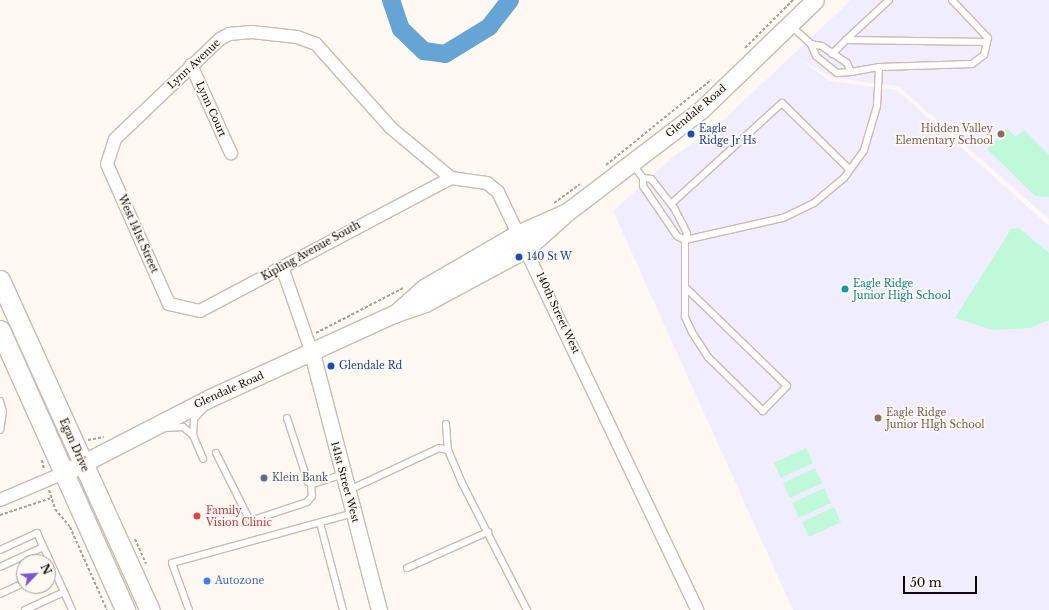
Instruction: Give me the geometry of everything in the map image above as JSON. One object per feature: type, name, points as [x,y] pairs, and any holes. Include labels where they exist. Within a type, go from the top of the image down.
[{"type":"highway","name":"Egan Drive","points":[[0,280],[82,464],[150,610]]},
{"type":"highway","name":"Egan Drive","points":[[0,330],[125,610]]},
{"type":"main road","name":"Glendale Road","points":[[64,473],[128,439],[228,390],[310,345],[396,313],[418,292],[524,240],[567,212],[701,110],[815,0]]},
{"type":"street","name":"Lynn Avenue","points":[[107,164],[115,139],[220,39],[240,32],[297,37],[316,44],[391,128],[451,178]]},
{"type":"street","name":"Lynn Court","points":[[191,65],[231,153]]},
{"type":"street","name":"West 141st Street","points":[[107,164],[169,304]]},
{"type":"street","name":"140th Street West","points":[[451,178],[487,183],[498,192],[524,240],[697,610]]},
{"type":"street","name":"Kipling Avenue South","points":[[169,304],[200,311],[451,178]]},
{"type":"street","points":[[282,267],[310,345]]},
{"type":"street","name":"141st Street West","points":[[310,345],[379,610]]},
{"type":"street","points":[[0,500],[64,473]]},
{"type":"lane","points":[[832,54],[889,0]]},
{"type":"lane","points":[[789,25],[811,44],[816,56],[837,73],[878,67],[972,64],[984,55],[988,38],[952,0]]},
{"type":"lane","points":[[846,40],[987,42]]},
{"type":"lane","points":[[811,44],[822,46],[847,63],[851,72]]},
{"type":"lane","points":[[632,163],[643,178],[643,186],[677,236],[685,240],[783,218],[814,204],[850,170],[864,150],[877,106],[878,67]]},
{"type":"lane","points":[[672,204],[782,103],[850,170]]},
{"type":"lane","points":[[643,178],[650,178],[672,204],[687,233],[685,240],[685,286],[685,317],[692,332],[708,357],[763,411],[787,386],[685,286]]},
{"type":"lane","points":[[203,459],[193,435],[193,423],[199,413],[228,390]]},
{"type":"lane","points":[[0,401],[3,412],[0,430]]},
{"type":"lane","points":[[216,453],[250,521],[307,502],[312,496],[310,484],[287,418]]},
{"type":"lane","points":[[446,424],[448,450],[527,610]]},
{"type":"lane","points":[[128,439],[177,426],[193,435]]},
{"type":"lane","points":[[347,491],[439,448],[448,450]]},
{"type":"lane","points":[[310,484],[343,474]]},
{"type":"lane","points":[[189,610],[172,563],[353,513]]},
{"type":"lane","points":[[320,522],[343,610]]},
{"type":"lane","points":[[407,568],[488,532]]},
{"type":"lane","points":[[0,550],[37,533],[45,554]]},
{"type":"lane","points":[[0,567],[43,547]]},
{"type":"lane","points":[[56,578],[72,610]]},
{"type":"lane","points":[[0,594],[16,587]]},
{"type":"lane","points":[[25,610],[64,592]]},
{"type":"path","points":[[741,51],[793,0]]},
{"type":"path","points":[[601,168],[714,78]]},
{"type":"path","points":[[546,208],[583,182]]},
{"type":"path","points":[[310,345],[323,330],[406,286]]},
{"type":"path","points":[[87,440],[110,434]]},
{"type":"path","points":[[0,515],[51,498]]},
{"type":"shaded area","name":"Eagle Ridge Junior HIgh School","points":[[851,0],[1049,0],[1049,219],[898,86],[833,78],[799,59],[830,81],[897,90],[1049,226],[1049,610],[793,610],[613,211],[673,157],[718,125]]},
{"type":"green space","points":[[1006,128],[1016,137],[1024,130],[1049,155],[1049,197],[1035,196],[987,149]]},
{"type":"green space","points":[[1019,228],[1049,253],[1049,320],[1030,328],[993,330],[955,318],[1011,229]]},
{"type":"green space","points":[[806,448],[813,463],[781,478],[774,463]]},
{"type":"green space","points":[[815,468],[822,483],[790,498],[783,483]]},
{"type":"green space","points":[[824,488],[831,503],[799,518],[792,503]]},
{"type":"green space","points":[[834,507],[841,522],[809,537],[802,522]]},
{"type":"waterway","points":[[391,0],[401,29],[424,51],[445,54],[489,27],[510,0]]},
{"type":"place","name":"Eagle Ridge Jr Hs","points":[[691,134]]},
{"type":"place","name":"Hidden Valley Elementary School","points":[[1001,134]]},
{"type":"place","name":"140 St W","points":[[519,257]]},
{"type":"place","name":"Eagle Ridge Junior High School","points":[[845,289]]},
{"type":"place","name":"Glendale Rd","points":[[331,366]]},
{"type":"place","name":"Eagle Ridge Junior HIgh School","points":[[878,418]]},
{"type":"place","name":"Klein Bank","points":[[264,478]]},
{"type":"place","name":"Family Vision Clinic","points":[[197,516]]},
{"type":"place","name":"Autozone","points":[[207,581]]}]
